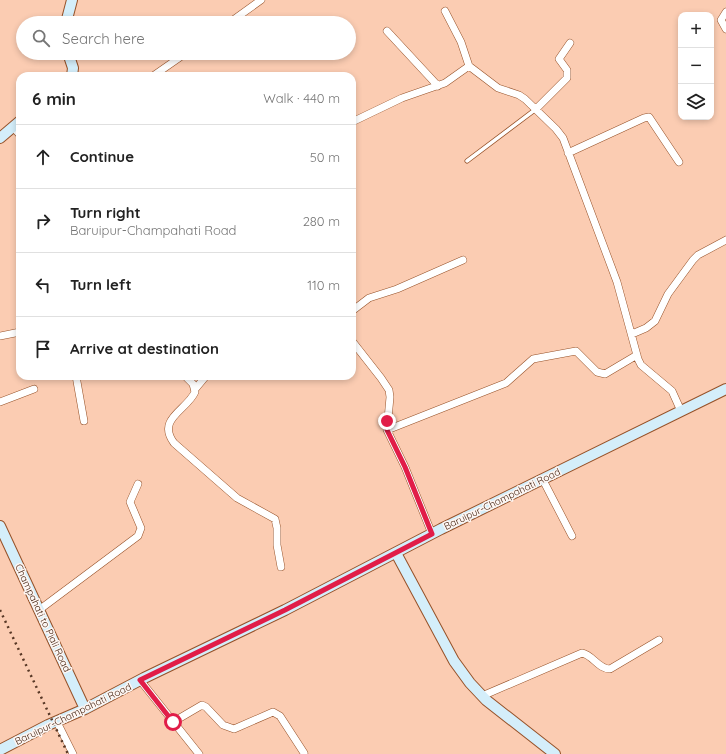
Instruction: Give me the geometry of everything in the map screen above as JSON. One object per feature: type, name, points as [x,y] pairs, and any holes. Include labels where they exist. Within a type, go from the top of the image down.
[{"type":"main road","points":[[68,16],[72,0]]},
{"type":"main road","points":[[70,60],[73,68],[72,72]]},
{"type":"main road","points":[[0,138],[16,129]]},
{"type":"main road","name":"Baruipur-Champahati Road","points":[[0,750],[86,709],[140,680],[292,606],[432,534],[726,389]]},
{"type":"main road","name":"Champahati to Piali Road","points":[[0,526],[86,709]]},
{"type":"main road","points":[[396,553],[454,661],[482,696],[506,717],[555,754]]},
{"type":"street","points":[[239,16],[261,0]]},
{"type":"street","points":[[445,11],[461,42],[469,66],[498,88],[519,94],[536,109],[563,138],[617,282],[637,355],[641,364],[672,391],[681,411]]},
{"type":"street","points":[[726,12],[721,20],[726,29]]},
{"type":"street","points":[[388,31],[438,86]]},
{"type":"street","points":[[536,109],[567,78],[567,70],[559,59],[570,43]]},
{"type":"street","points":[[159,72],[176,60]]},
{"type":"street","points":[[356,120],[402,98],[445,83],[469,66]]},
{"type":"street","points":[[568,154],[649,117],[679,162]]},
{"type":"street","points":[[632,334],[646,328],[655,321],[668,294],[693,260],[698,255],[726,240]]},
{"type":"street","points":[[356,308],[369,298],[397,289],[463,260]]},
{"type":"street","points":[[0,336],[16,333]]},
{"type":"street","points":[[356,346],[389,390],[387,430],[405,467],[432,534]]},
{"type":"street","points":[[387,430],[506,383],[533,359],[576,351],[597,372],[605,374],[637,355]]},
{"type":"street","points":[[77,380],[84,421]]},
{"type":"street","points":[[189,380],[196,388]]},
{"type":"street","points":[[203,380],[196,388],[194,396],[171,420],[169,425],[170,437],[174,443],[237,498],[275,519],[281,567]]},
{"type":"street","points":[[0,402],[34,389]]},
{"type":"street","points":[[543,480],[572,536]]},
{"type":"street","points":[[39,610],[138,536],[141,528],[130,502],[138,484]]},
{"type":"street","points":[[482,696],[582,653],[587,654],[601,667],[610,669],[659,640]]},
{"type":"street","points":[[140,680],[199,754]]},
{"type":"street","points":[[173,722],[202,705],[206,706],[223,725],[234,729],[273,712],[280,716],[304,753]]},
{"type":"street","points":[[57,722],[73,754]]},
{"type":"lane","points":[[466,161],[536,109]]},
{"type":"railway","points":[[0,610],[68,754]]},
{"type":"route","points":[[173,722],[140,680],[285,610],[432,534],[405,467],[387,430],[387,421]]}]
